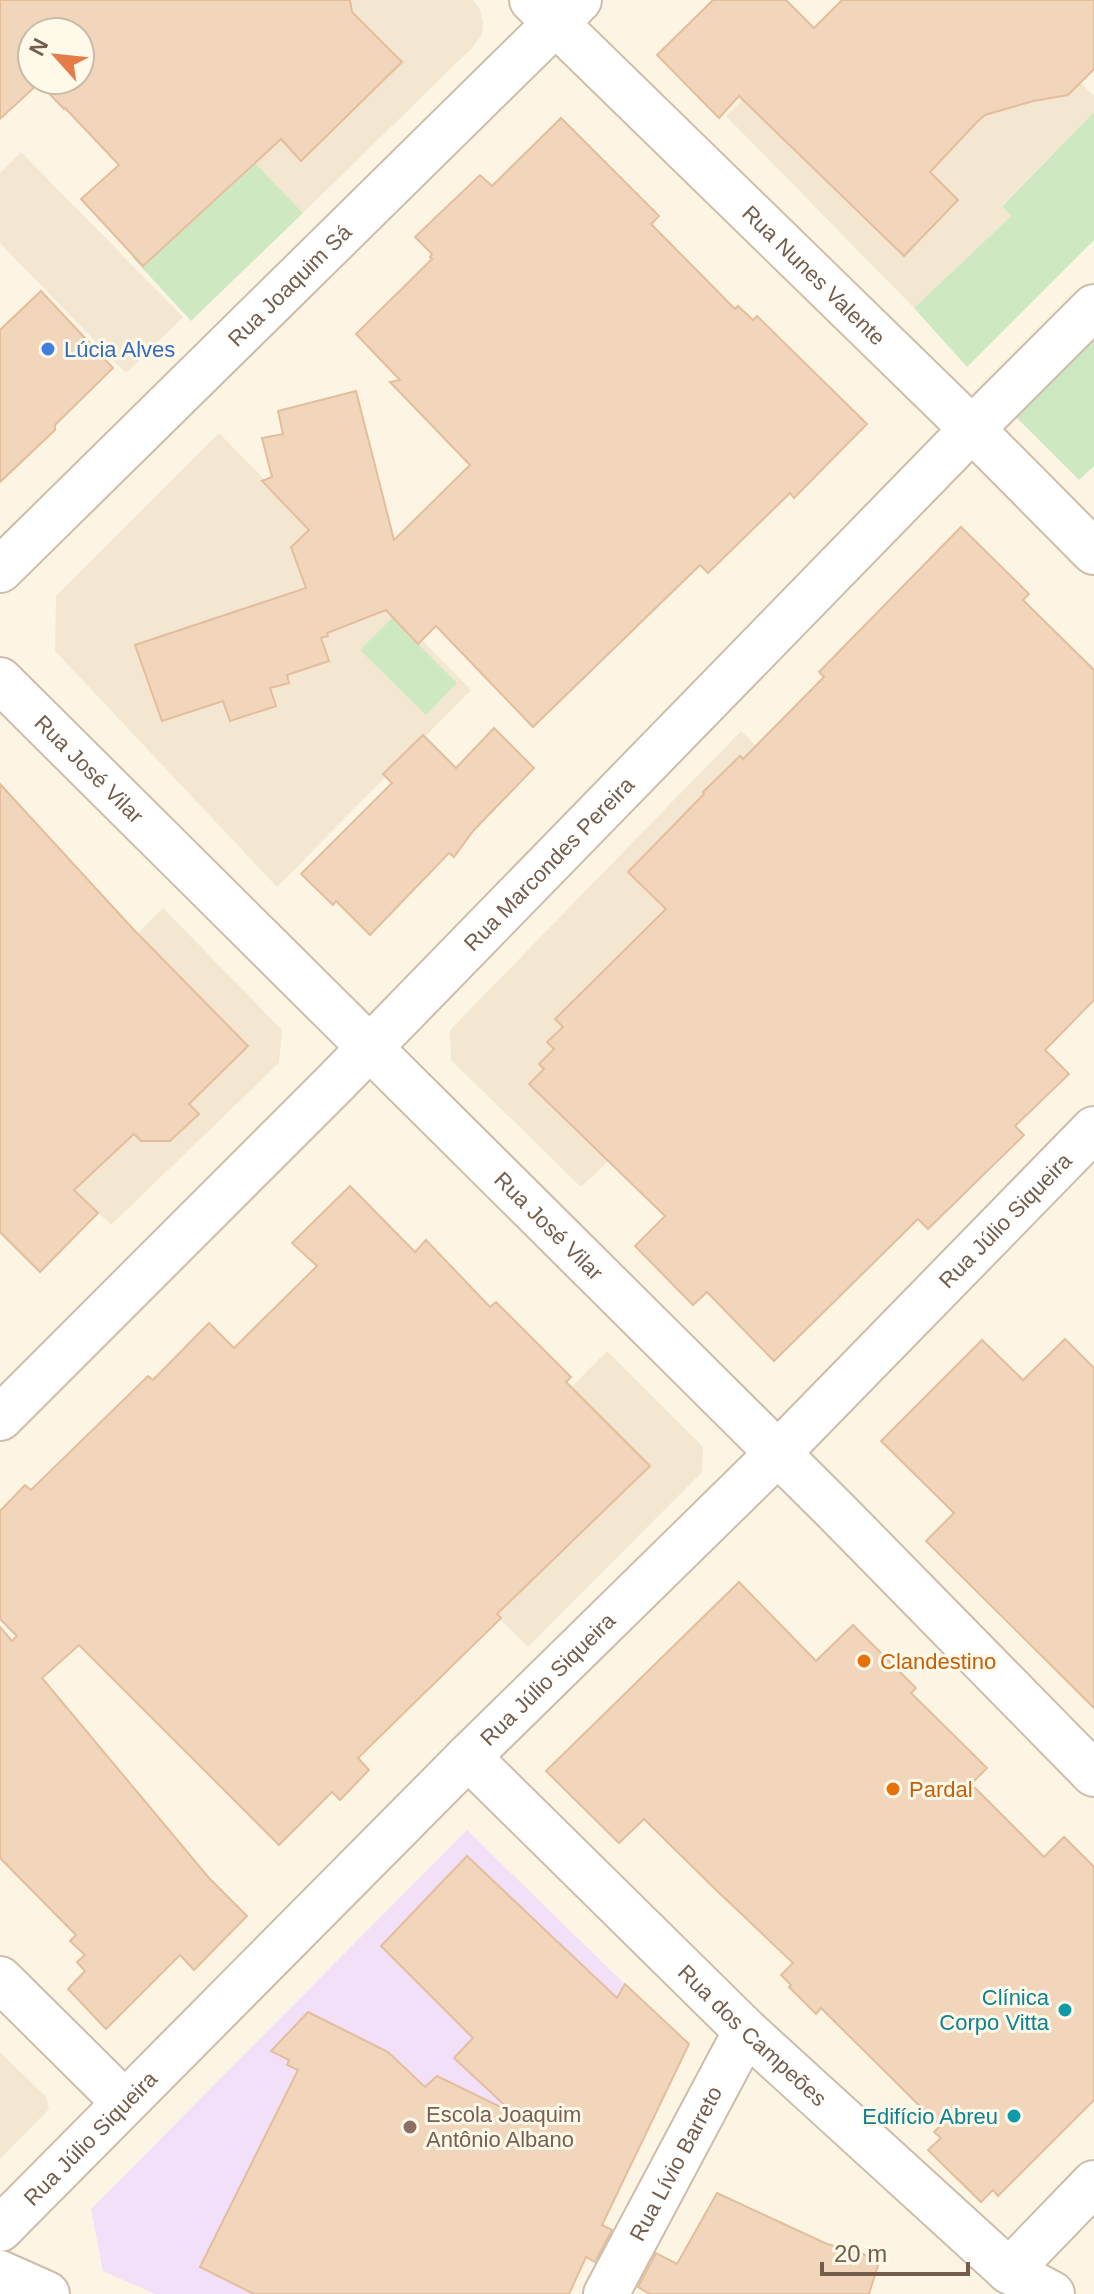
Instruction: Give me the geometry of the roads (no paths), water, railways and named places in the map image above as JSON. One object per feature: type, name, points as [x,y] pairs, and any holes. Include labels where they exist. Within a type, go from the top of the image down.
[{"type":"street","name":"Rua Nunes Valente","points":[[556,8],[1094,552]]},
{"type":"street","name":"Rua Joaquim Sá","points":[[0,570],[556,8]]},
{"type":"street","name":"Rua Marcondes Pereira","points":[[0,1418],[369,1048],[1094,307]]},
{"type":"street","name":"Rua José Vilar","points":[[0,680],[778,1453],[1094,1774]]},
{"type":"street","name":"Rua Júlio Siqueira","points":[[0,2229],[468,1757],[778,1453],[1094,1129]]},
{"type":"street","name":"Rua dos Campeões","points":[[468,1757],[746,2031],[1009,2271],[1052,2294]]},
{"type":"street","points":[[0,1979],[124,2102]]},
{"type":"street","name":"Rua Lívio Barreto","points":[[606,2294],[746,2031]]},
{"type":"street","points":[[1009,2271],[1094,2183]]},
{"type":"street","points":[[0,2273],[47,2294]]},
{"type":"place","name":"Lúcia Alves","points":[[48,349]]},
{"type":"place","name":"Clandestino","points":[[864,1661]]},
{"type":"place","name":"Pardal","points":[[893,1789]]},
{"type":"place","name":"Clínica Corpo Vitta","points":[[1065,2010]]},
{"type":"place","name":"Edifício Abreu","points":[[1014,2116]]},
{"type":"place","name":"Escola Joaquim Antônio Albano","points":[[410,2127]]}]
